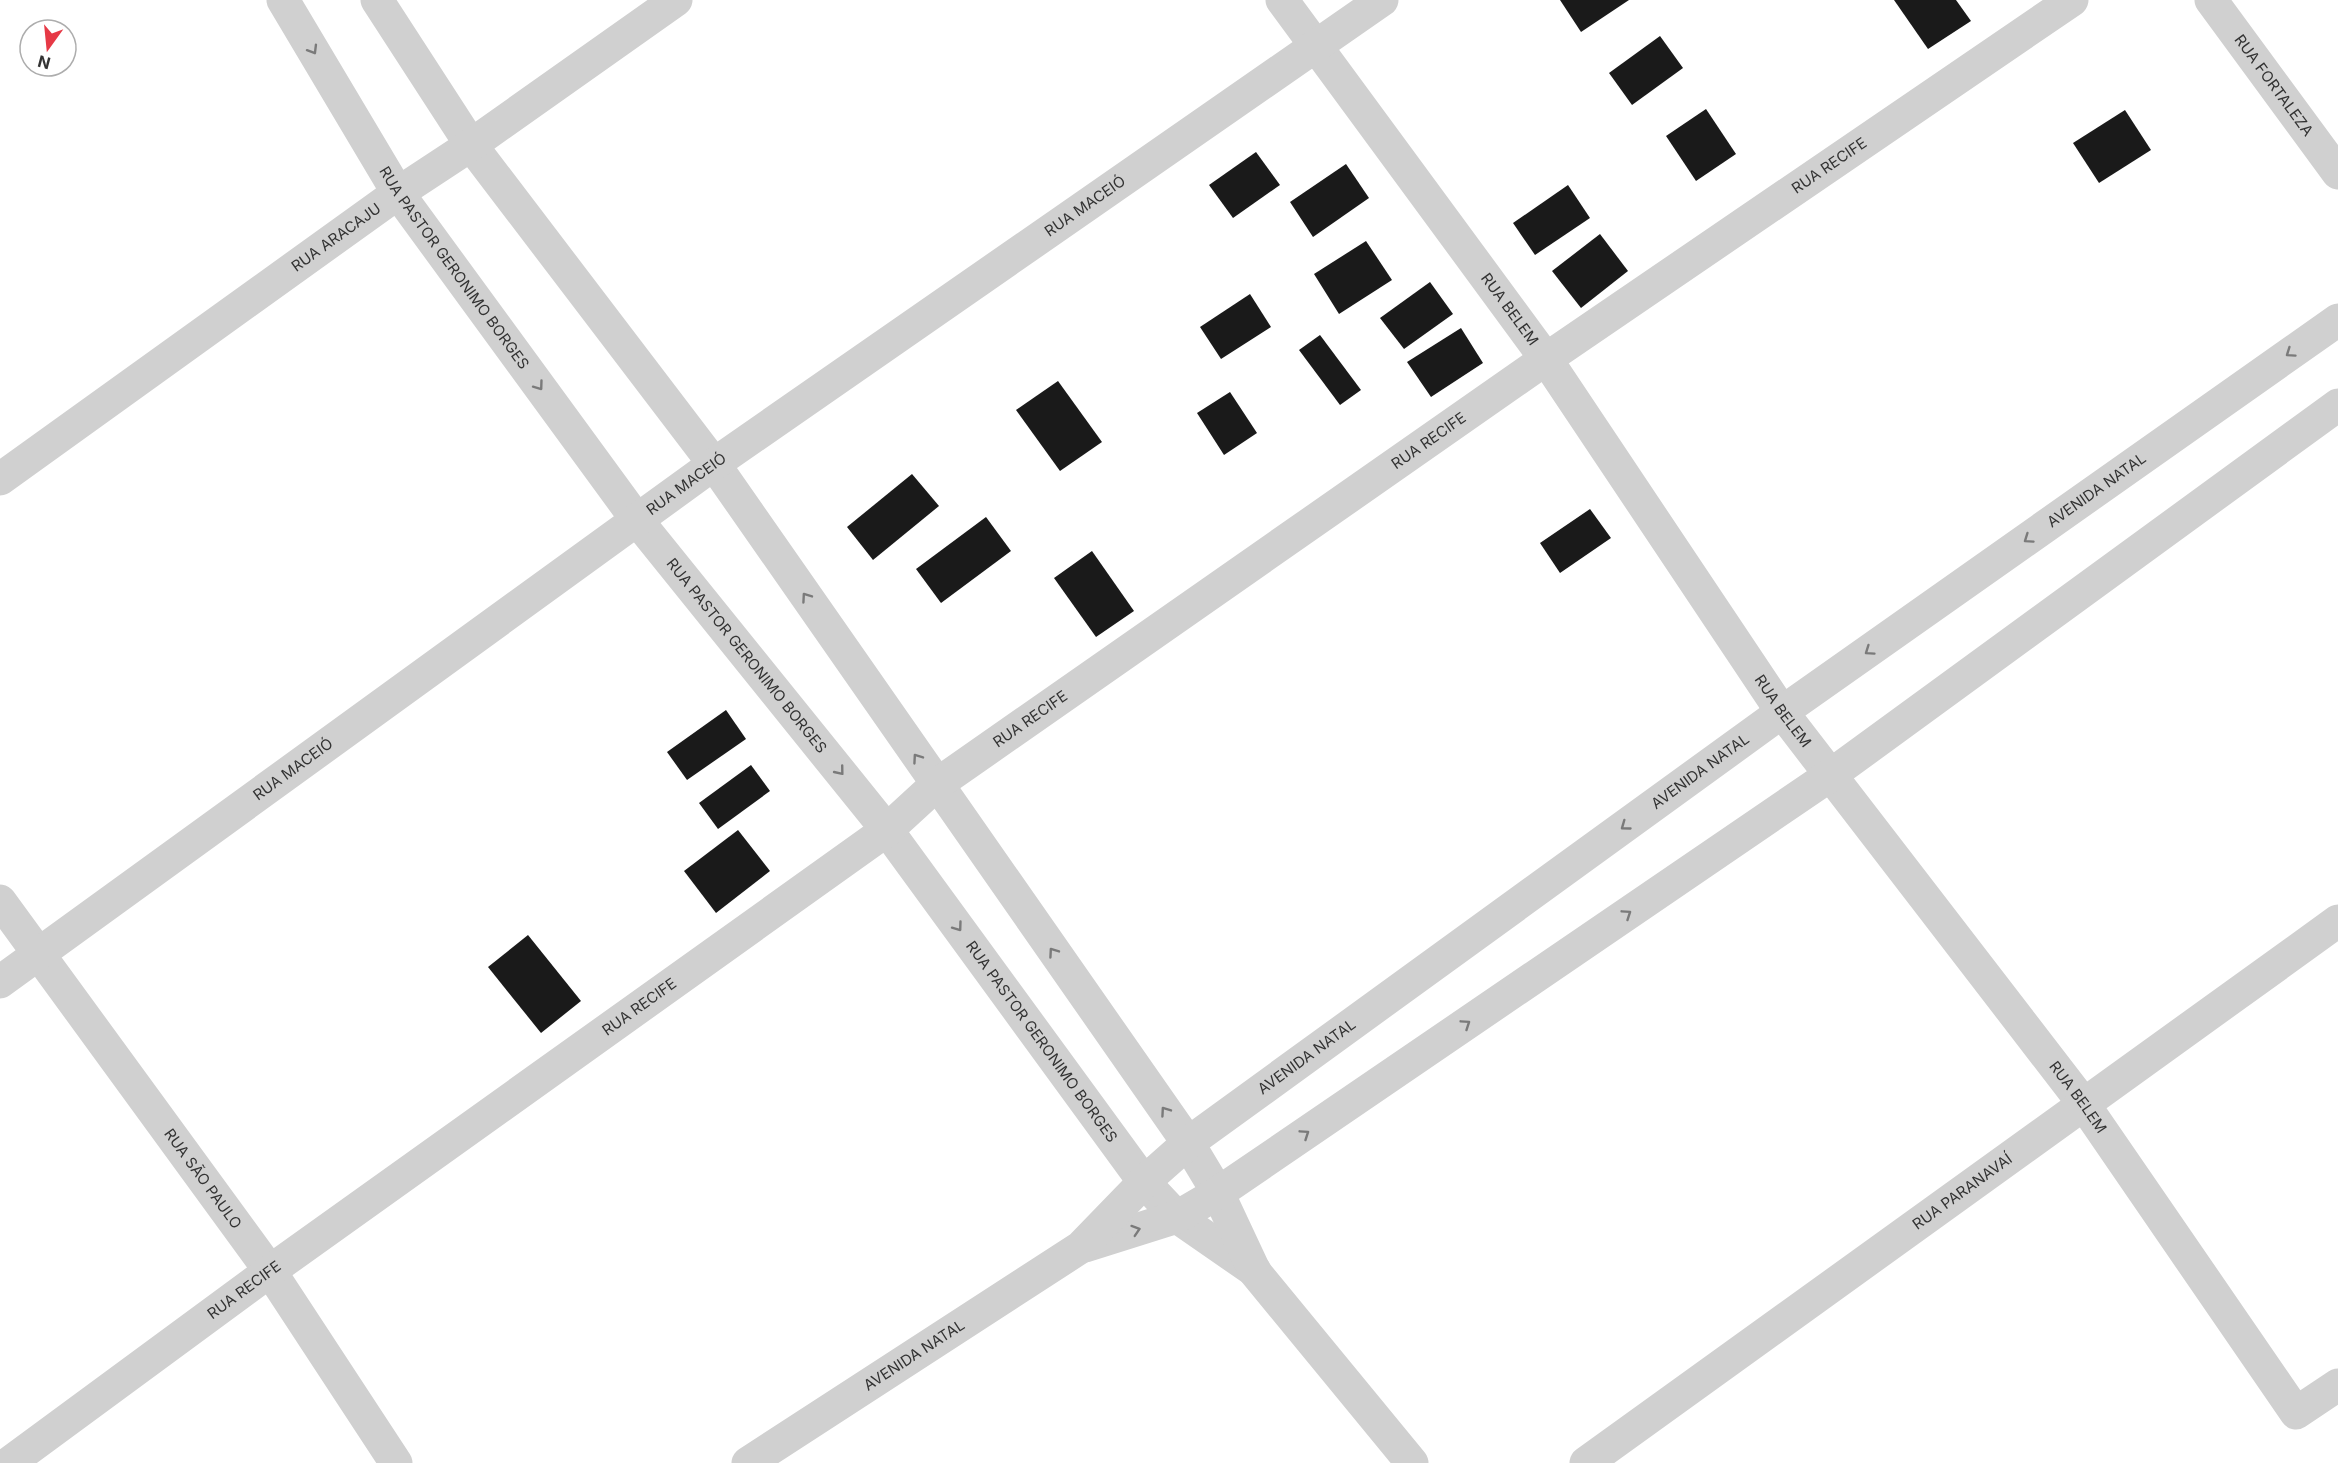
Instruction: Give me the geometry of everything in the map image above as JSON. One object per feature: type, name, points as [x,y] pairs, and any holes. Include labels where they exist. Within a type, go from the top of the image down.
[{"type":"street","name":"RUA PASTOR GERONIMO BORGES","points":[[283,0],[398,193],[637,520],[887,830],[1144,1182],[1177,1217],[1256,1272]]},
{"type":"street","name":"RUA PASTOR GERONIMO BORGES","points":[[377,0],[471,146],[714,464],[936,786],[1188,1143],[1218,1193],[1256,1272],[1412,1463]]},
{"type":"street","name":"RUA ARACAJU","points":[[0,479],[398,193],[471,146],[676,0]]},
{"type":"street","name":"RUA BELEM","points":[[1282,0],[1315,48],[1546,359],[1782,712],[2083,1102],[2296,1413],[2338,1385]]},
{"type":"street","name":"RUA MACEIÓ","points":[[0,982],[714,464],[1382,0]]},
{"type":"street","name":"RUA RECIFE","points":[[9,1463],[270,1271],[887,830],[936,786],[1546,359],[2072,0]]},
{"type":"street","name":"RUA FORTALEZA","points":[[2211,0],[2338,172]]},
{"type":"street","name":"AVENIDA NATAL","points":[[748,1463],[1081,1247],[1144,1182],[1188,1143],[1782,712],[2338,320]]},
{"type":"street","name":"AVENIDA NATAL","points":[[1081,1247],[1177,1217],[1218,1193],[1832,774],[2338,405]]},
{"type":"street","name":"RUA SÃO PAULO","points":[[0,901],[270,1271],[396,1463]]},
{"type":"street","name":"RUA PARANAVAÍ","points":[[1586,1463],[2083,1102],[2338,921]]},
{"type":"building","points":[[1560,0],[1629,0],[1581,32]]},
{"type":"building","points":[[1894,0],[1956,0],[1971,21],[1928,49]]},
{"type":"building","points":[[1660,36],[1683,68],[1632,105],[1609,73]]},
{"type":"building","points":[[1706,109],[1736,154],[1696,181],[1666,136]]},
{"type":"building","points":[[2125,110],[2151,150],[2099,183],[2073,143]]},
{"type":"building","points":[[1256,152],[1280,185],[1233,218],[1209,185]]},
{"type":"building","points":[[1346,164],[1369,198],[1313,237],[1290,202]]},
{"type":"building","points":[[1568,185],[1590,218],[1535,255],[1513,223]]},
{"type":"building","points":[[1600,234],[1628,271],[1581,308],[1552,271]]},
{"type":"building","points":[[1366,241],[1392,280],[1339,314],[1314,274]]},
{"type":"building","points":[[1430,282],[1453,314],[1404,349],[1380,318]]},
{"type":"building","points":[[1250,294],[1271,327],[1221,359],[1200,327]]},
{"type":"building","points":[[1461,328],[1483,363],[1431,397],[1407,362]]},
{"type":"building","points":[[1320,335],[1361,390],[1340,405],[1299,350]]},
{"type":"building","points":[[1058,381],[1102,442],[1060,471],[1016,410]]},
{"type":"building","points":[[1230,392],[1257,433],[1224,455],[1197,413]]},
{"type":"building","points":[[912,474],[939,506],[873,560],[847,527]]},
{"type":"building","points":[[1590,509],[1611,538],[1560,573],[1540,543]]},
{"type":"building","points":[[986,517],[1011,551],[941,603],[916,569]]},
{"type":"building","points":[[1092,551],[1134,611],[1096,637],[1054,578]]},
{"type":"building","points":[[726,710],[746,739],[687,780],[667,752]]},
{"type":"building","points":[[751,765],[770,791],[718,829],[699,803]]},
{"type":"building","points":[[738,830],[770,871],[716,913],[684,871]]},
{"type":"building","points":[[528,935],[581,1001],[541,1033],[488,967]]}]
